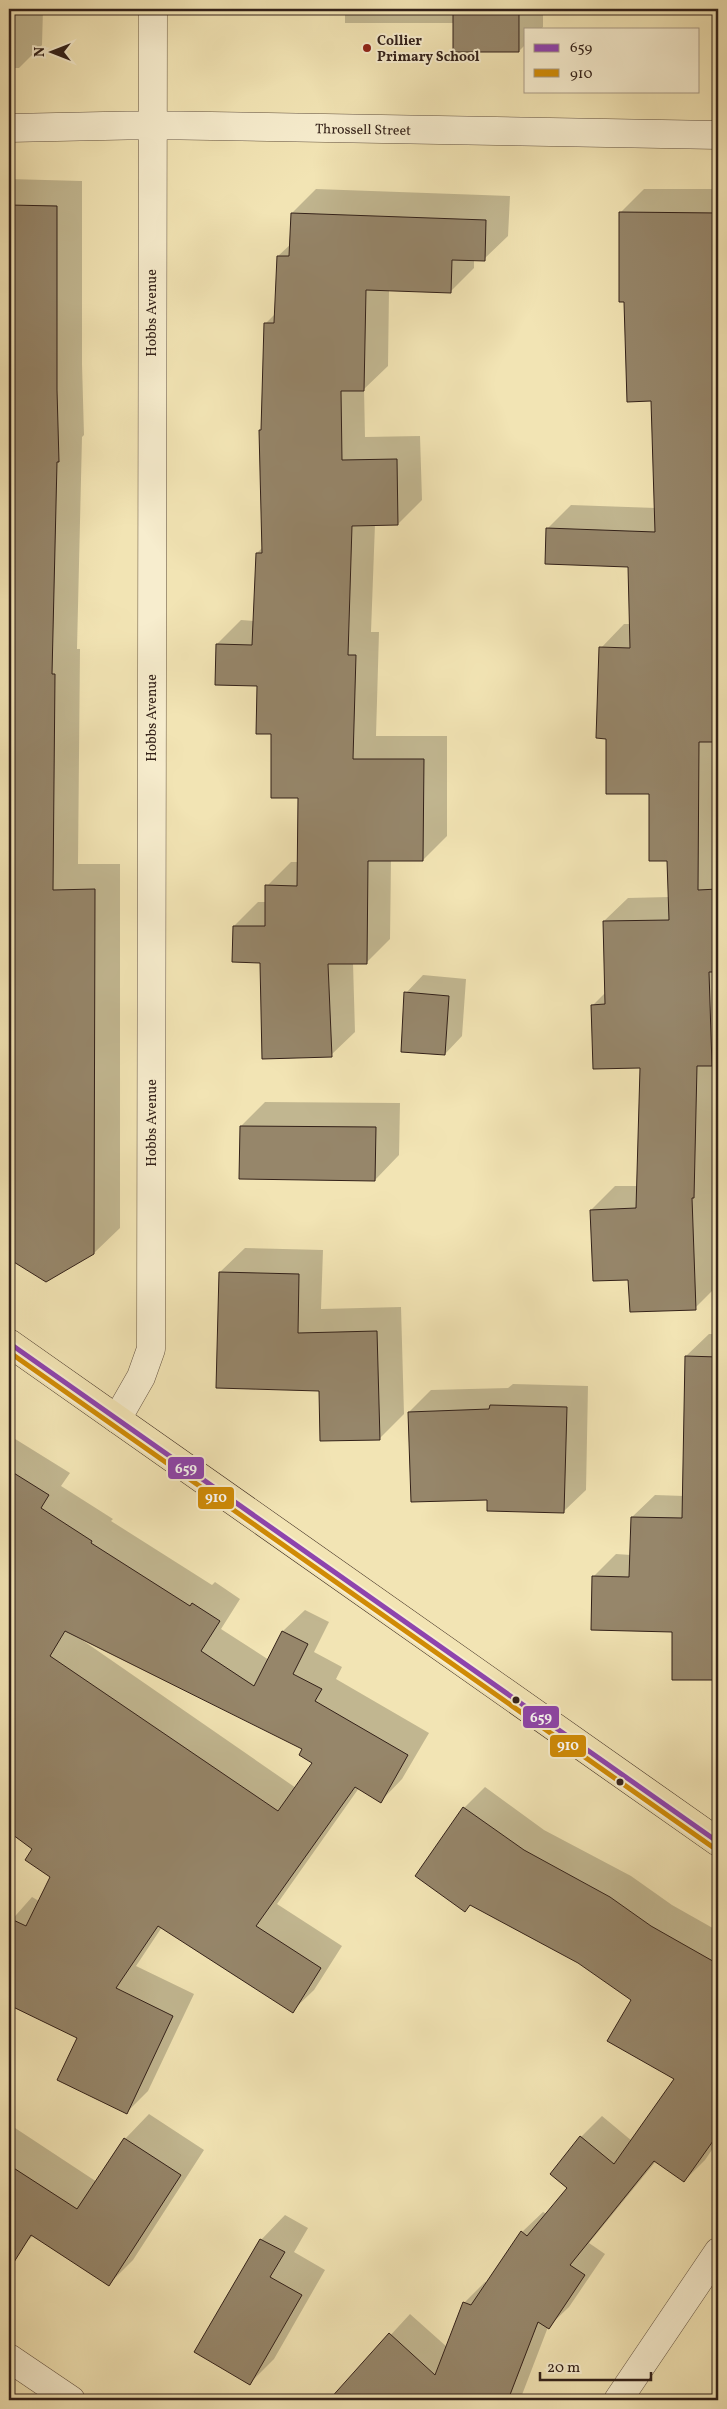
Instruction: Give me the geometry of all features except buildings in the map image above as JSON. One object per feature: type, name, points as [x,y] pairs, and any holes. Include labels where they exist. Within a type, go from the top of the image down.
[{"type":"highway","points":[[9,1343],[718,1842]]},
{"type":"street","name":"Hobbs Avenue","points":[[117,1419],[141,1377],[151,1349],[152,9]]},
{"type":"street","name":"Throssell Street","points":[[9,128],[151,125],[718,136]]},
{"type":"street","points":[[618,2400],[718,2252]]},
{"type":"street","points":[[9,2358],[71,2400]]},
{"type":"transit line","name":"659","points":[[9,1343],[718,1842]]},
{"type":"transit line","name":"910","points":[[9,1352],[714,1848]]},
{"type":"place","name":"Collier Primary School","points":[[367,48]]}]
